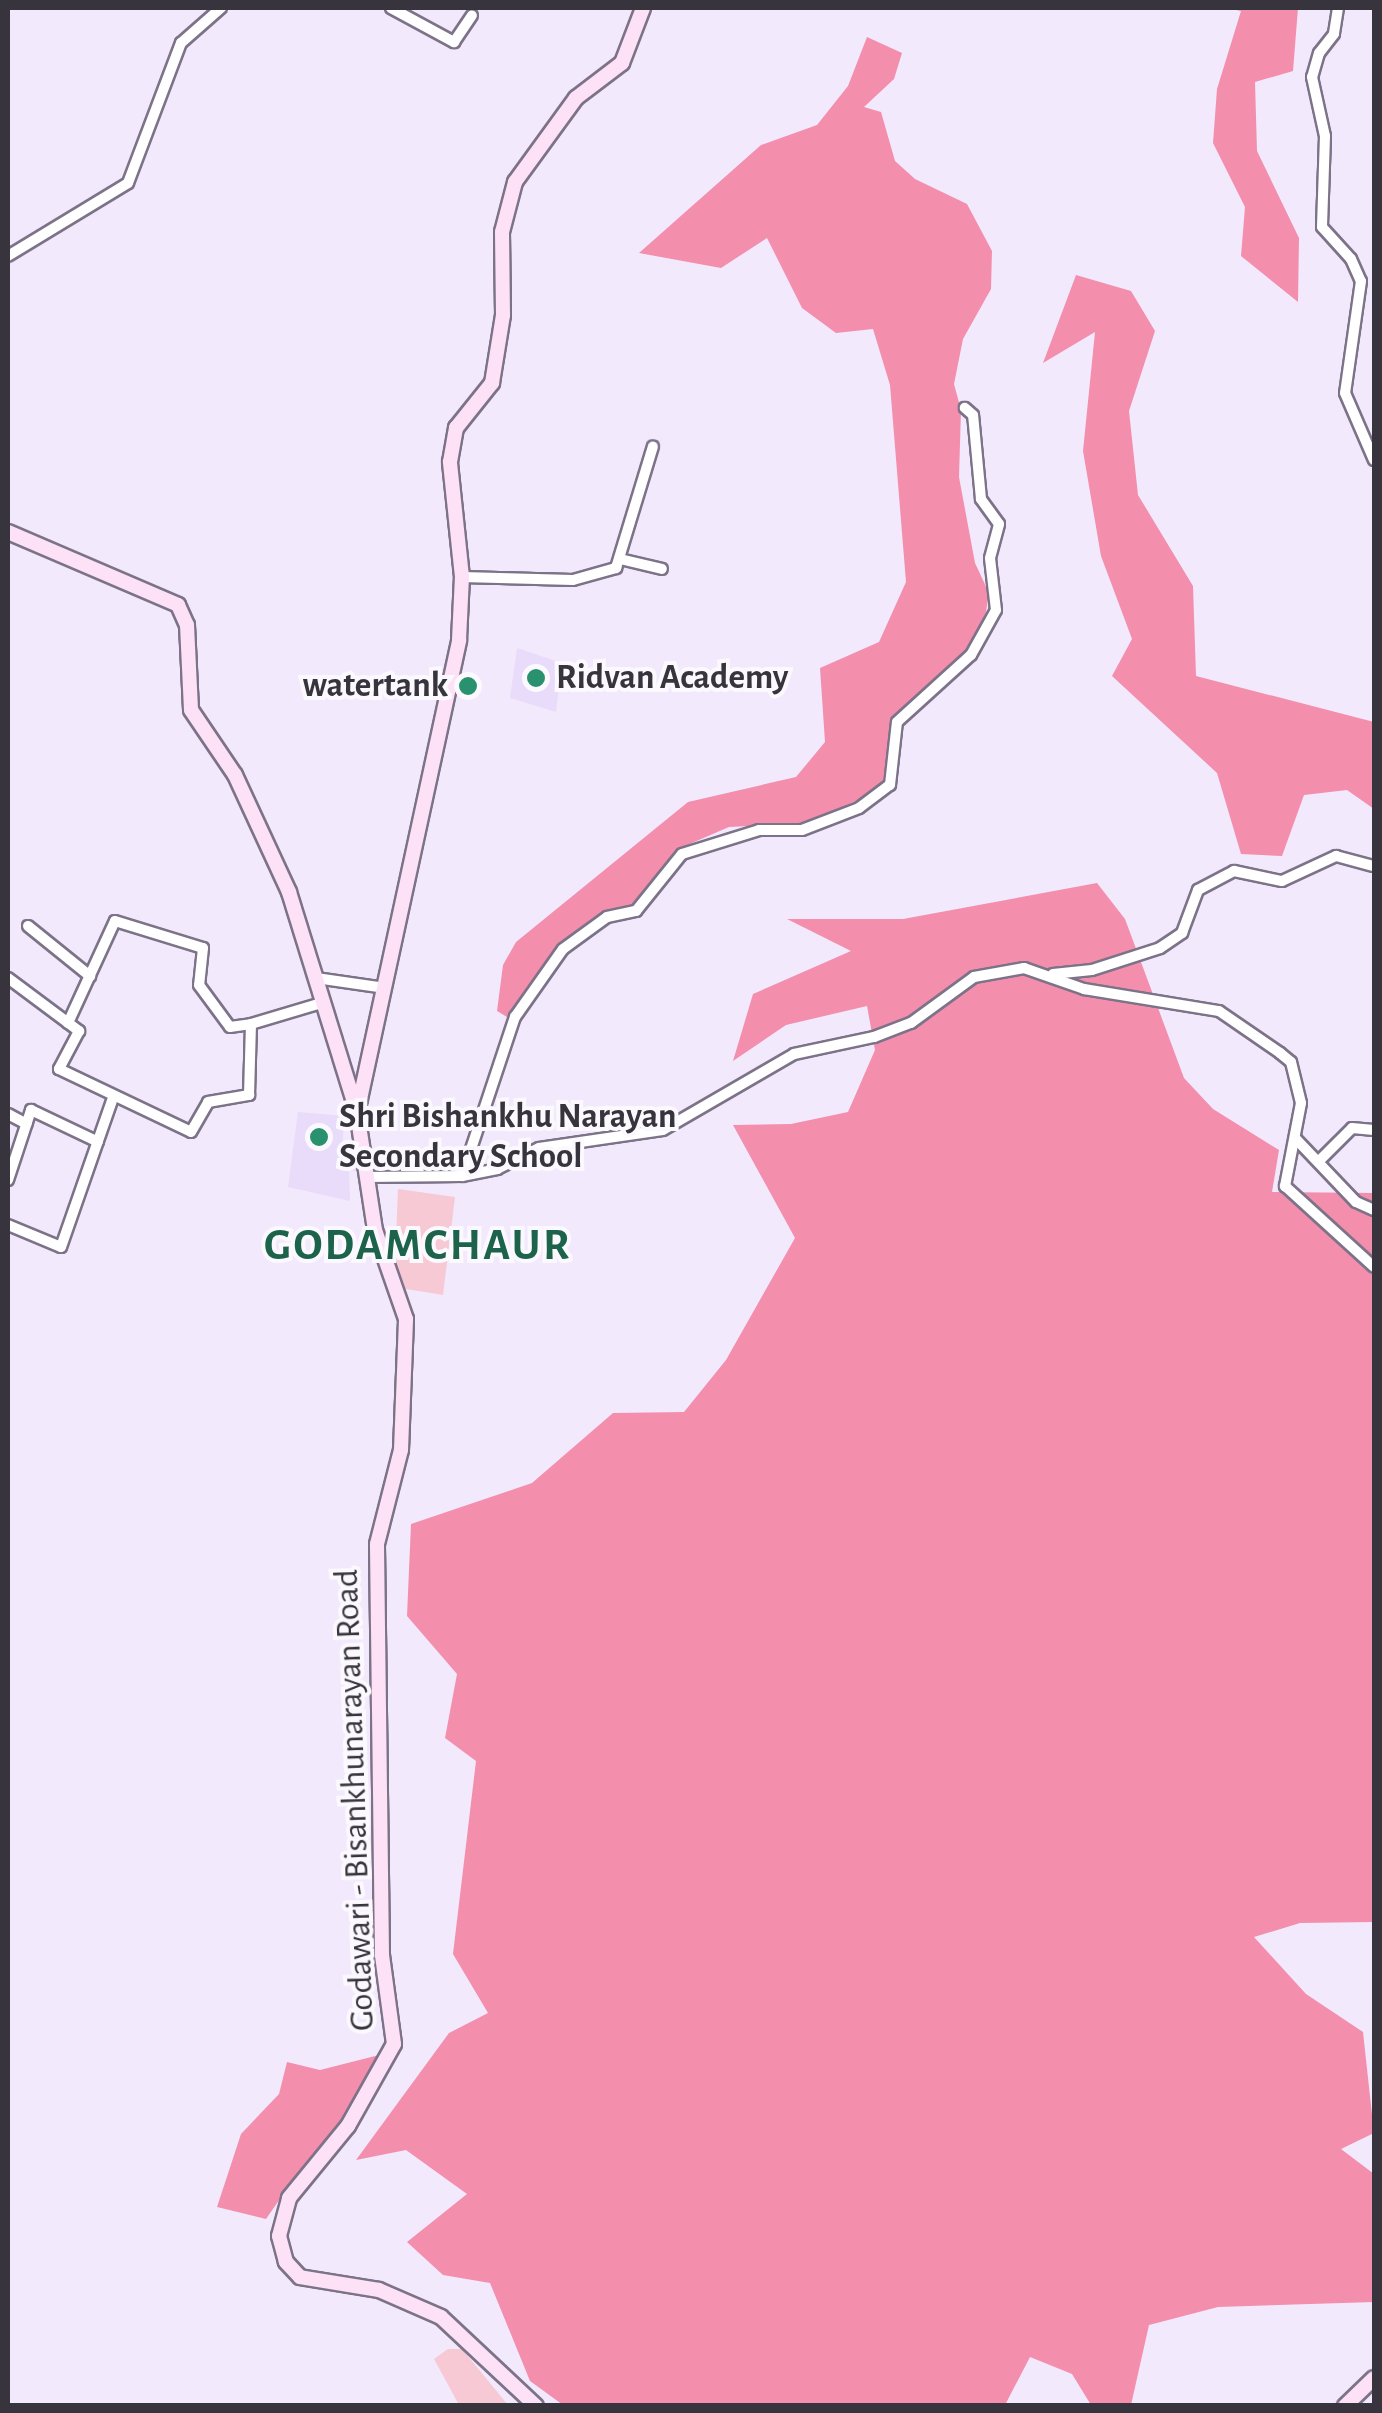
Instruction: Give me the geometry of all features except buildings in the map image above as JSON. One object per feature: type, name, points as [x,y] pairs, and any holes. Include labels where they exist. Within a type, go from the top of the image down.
[{"type":"street","points":[[8,256],[128,183],[182,43],[221,8]]},
{"type":"street","points":[[391,8],[454,42],[472,15]]},
{"type":"street","name":"Godawari - Bisankhunarayan Road","points":[[536,2406],[442,2317],[380,2290],[300,2276],[286,2262],[279,2236],[289,2198],[348,2126],[394,2044],[382,1954],[377,1544],[401,1450],[406,1319],[374,1230],[357,1113],[447,704],[462,577],[450,462],[456,428],[492,383],[504,316],[500,280],[508,204],[544,134],[576,98],[622,63],[643,8]]},
{"type":"street","points":[[1338,8],[1334,34],[1318,53],[1312,78],[1325,136],[1322,227],[1361,281],[1346,393],[1374,460]]},
{"type":"street","points":[[462,1176],[515,1017],[563,949],[607,917],[636,911],[682,854],[759,830],[802,830],[859,808],[890,785],[896,722],[970,655],[996,610],[990,558],[999,524],[981,499],[973,414],[966,408]]},
{"type":"street","points":[[462,577],[573,580],[616,568],[653,446]]},
{"type":"street","points":[[8,532],[178,606],[187,625],[190,710],[235,775],[288,892],[357,1113]]},
{"type":"street","points":[[620,560],[662,569]]},
{"type":"street","points":[[1052,974],[1092,970],[1160,948],[1188,923],[1198,890],[1234,871],[1250,869],[1282,881],[1336,856],[1374,866]]},
{"type":"street","points":[[68,1023],[116,921],[204,948],[199,985],[230,1028],[324,1002]]},
{"type":"street","points":[[28,926],[90,976]]},
{"type":"street","points":[[366,1177],[462,1176],[497,1169],[538,1148],[663,1130],[794,1054],[911,1024],[974,977],[1024,968],[1052,974],[1084,989],[1218,1011],[1291,1062],[1301,1102],[1285,1186],[1374,1267]]},
{"type":"street","points":[[8,978],[79,1031],[59,1069],[191,1132],[208,1102],[250,1095],[252,1024]]},
{"type":"street","points":[[316,978],[385,988]]},
{"type":"street","points":[[8,1226],[61,1247],[113,1098]]},
{"type":"street","points":[[8,1180],[31,1110],[98,1142]]},
{"type":"street","points":[[8,1114],[26,1124]]},
{"type":"street","points":[[1320,1160],[1352,1128],[1374,1130]]},
{"type":"street","points":[[1296,1138],[1356,1202],[1374,1210]]},
{"type":"street","points":[[1346,2406],[1374,2378]]},
{"type":"shaded area","points":[[1227,8],[1298,8],[1293,71],[1255,82],[1257,151],[1299,238],[1298,302],[1241,256],[1245,207],[1213,143],[1217,89],[1241,11]]},
{"type":"shaded area","points":[[867,37],[902,53],[894,79],[864,107],[881,112],[895,161],[915,179],[967,204],[992,251],[991,289],[963,339],[954,384],[961,410],[959,477],[975,563],[989,593],[986,612],[965,657],[899,713],[881,789],[809,823],[729,827],[678,849],[634,905],[604,913],[565,944],[507,1017],[497,1011],[503,965],[516,942],[688,802],[796,777],[825,742],[820,668],[879,642],[906,582],[890,385],[873,329],[836,333],[802,308],[767,238],[721,268],[639,253],[761,145],[817,125],[848,86]]},
{"type":"shaded area","points":[[1076,275],[1131,291],[1155,331],[1129,411],[1138,495],[1193,586],[1196,676],[1374,722],[1374,809],[1347,790],[1304,795],[1282,856],[1241,854],[1217,773],[1112,676],[1132,639],[1101,556],[1083,451],[1095,332],[1043,363]]},
{"type":"shaded area","name":"Ridvan Academy","points":[[517,648],[562,663],[556,712],[510,698]]},
{"type":"shaded area","points":[[1097,883],[1125,919],[1184,1078],[1213,1109],[1279,1150],[1272,1192],[1374,1193],[1374,1922],[1300,1923],[1254,1937],[1306,1994],[1363,2032],[1374,2133],[1341,2149],[1374,2174],[1374,2302],[1218,2307],[1149,2325],[1131,2405],[1091,2405],[1072,2374],[1030,2357],[1005,2405],[563,2405],[530,2381],[490,2283],[443,2275],[407,2242],[467,2194],[406,2150],[356,2160],[449,2033],[488,2013],[453,1954],[476,1761],[445,1738],[457,1674],[407,1616],[411,1524],[532,1483],[613,1413],[684,1412],[726,1360],[795,1238],[733,1125],[791,1124],[848,1112],[875,1050],[867,1006],[786,1025],[733,1061],[753,994],[851,951],[787,919],[903,919]]},
{"type":"shaded area","name":"Shri Bishankhu Narayan Secondary School","points":[[298,1112],[345,1116],[341,1157],[360,1159],[359,1171],[349,1171],[350,1201],[288,1187]]},
{"type":"shaded area","points":[[398,1189],[455,1197],[443,1295],[394,1287]]},
{"type":"shaded area","points":[[387,2053],[340,2134],[293,2180],[266,2219],[217,2207],[241,2134],[279,2094],[287,2062],[320,2070]]},
{"type":"shaded area","points":[[448,2349],[462,2349],[508,2405],[459,2405],[434,2359]]},
{"type":"place","name":"Ridvan Academy","points":[[536,678]]},
{"type":"place","name":"watertank","points":[[468,686]]},
{"type":"place","name":"Shri Bishankhu Narayan Secondary School","points":[[319,1137]]},
{"type":"district","name":"GODAMCHAUR","points":[[418,1246]]}]
